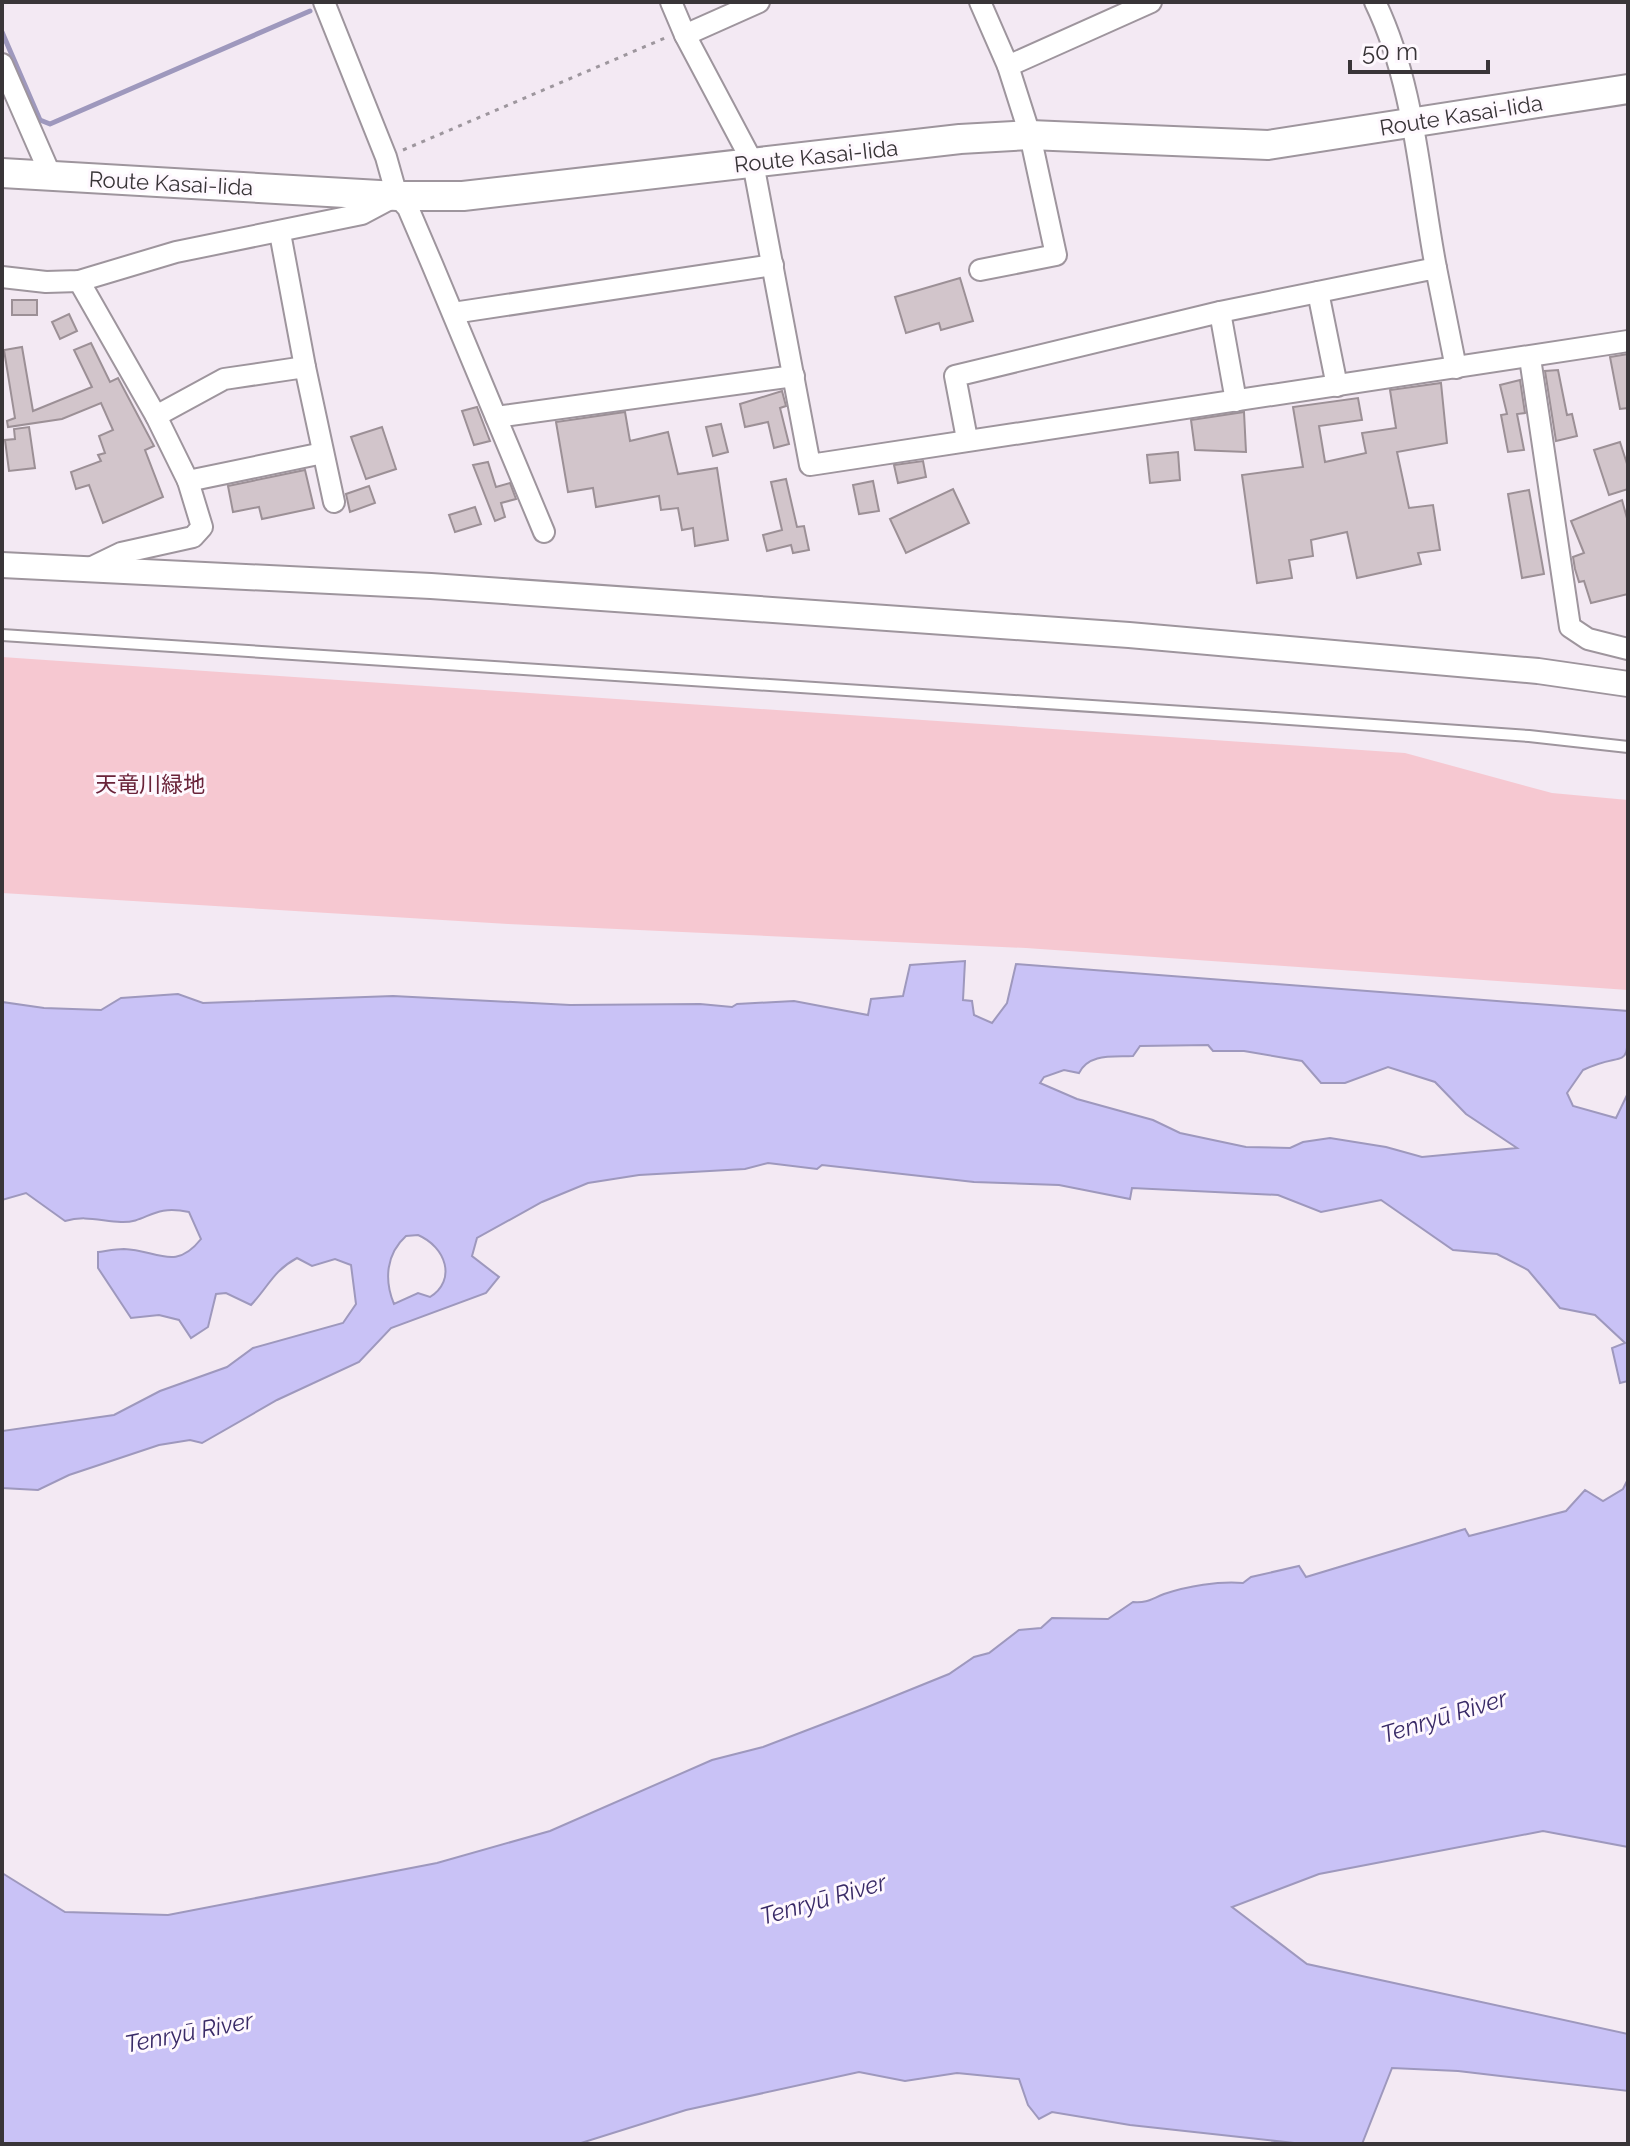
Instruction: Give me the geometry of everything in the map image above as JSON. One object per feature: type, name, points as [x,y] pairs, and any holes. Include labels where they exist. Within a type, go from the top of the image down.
[{"type":"main road","name":"Route Kasai-Iida","points":[[2,173],[397,196],[463,196],[960,139],[1030,135],[1268,145],[1628,89]]},
{"type":"street","points":[[324,2],[386,157],[397,196],[408,208],[544,532]]},
{"type":"street","points":[[671,2],[753,163],[810,465],[1628,341]]},
{"type":"street","points":[[684,32],[729,8],[759,2]]},
{"type":"street","points":[[980,2],[1008,66],[1030,135],[1056,255],[980,270]]},
{"type":"street","points":[[1008,66],[1151,2]]},
{"type":"street","points":[[1375,2],[1387,27],[1414,123],[1422,195],[1456,368]]},
{"type":"street","points":[[2,64],[51,176]]},
{"type":"street","points":[[2,277],[46,282],[79,281],[176,252],[362,214],[397,196]]},
{"type":"street","points":[[280,233],[334,502]]},
{"type":"street","points":[[453,313],[773,265]]},
{"type":"street","points":[[967,439],[955,376],[1220,312],[1436,268]]},
{"type":"street","points":[[79,281],[156,416],[188,481],[202,527],[193,537],[121,553],[92,567]]},
{"type":"street","points":[[1318,292],[1337,386]]},
{"type":"street","points":[[1220,312],[1236,401]]},
{"type":"street","points":[[1530,358],[1570,627],[1588,639],[1628,649]]},
{"type":"street","points":[[156,416],[224,379],[305,367]]},
{"type":"street","points":[[496,417],[794,376]]},
{"type":"street","points":[[188,481],[323,453]]},
{"type":"street","points":[[2,565],[92,567],[431,586],[1129,635],[1538,671],[1628,684]]},
{"type":"lane","points":[[2,635],[1290,719],[1529,736],[1628,747]]},
{"type":"path","points":[[386,157],[684,32]]},
{"type":"green space","name":"天竜川緑地","points":[[2,657],[1405,753],[1552,793],[1628,800],[1628,990],[1026,948],[508,924],[2,893]]},
{"type":"water","points":[[965,961],[963,1000],[972,1001],[974,1015],[992,1023],[1007,1003],[1016,964],[1628,1011],[1626,1053],[1623,1057],[1583,1070],[1567,1093],[1573,1106],[1616,1118],[1628,1093],[1628,1381],[1620,1383],[1612,1348],[1625,1343],[1595,1315],[1560,1308],[1528,1270],[1497,1254],[1453,1250],[1381,1200],[1321,1212],[1278,1195],[1132,1188],[1130,1199],[1059,1185],[974,1182],[822,1165],[817,1169],[768,1163],[745,1169],[639,1175],[588,1183],[542,1202],[477,1238],[472,1256],[499,1277],[486,1293],[391,1328],[359,1362],[277,1400],[202,1443],[190,1440],[159,1445],[69,1475],[38,1490],[2,1488],[2,1431],[114,1415],[160,1391],[227,1367],[253,1348],[343,1323],[356,1304],[351,1265],[335,1259],[312,1266],[297,1258],[277,1274],[251,1305],[226,1293],[216,1294],[208,1327],[191,1338],[179,1320],[159,1315],[131,1318],[98,1268],[98,1252],[124,1249],[174,1257],[192,1249],[201,1239],[189,1212],[166,1210],[130,1222],[86,1218],[65,1221],[26,1193],[2,1200],[2,1002],[44,1008],[101,1010],[121,998],[178,994],[203,1003],[393,996],[570,1005],[700,1004],[732,1007],[737,1004],[794,1001],[868,1015],[871,999],[903,996],[910,965]],"holes":[[[1208,1045],[1213,1051],[1244,1051],[1302,1061],[1321,1083],[1345,1083],[1388,1067],[1435,1082],[1466,1114],[1517,1148],[1422,1157],[1386,1147],[1330,1138],[1303,1142],[1290,1148],[1246,1147],[1180,1133],[1153,1120],[1077,1099],[1040,1083],[1044,1077],[1064,1070],[1079,1073],[1095,1059],[1133,1056],[1140,1046]],[[418,1235],[428,1240],[441,1255],[445,1264],[443,1282],[430,1297],[418,1293],[394,1304],[388,1277],[391,1259],[406,1236]]]},
{"type":"water","name":"Tenryū River","points":[[1628,1479],[1628,1847],[1543,1831],[1319,1874],[1232,1907],[1307,1964],[1628,2034],[1628,2091],[1458,2071],[1392,2068],[1362,2144],[1303,2144],[1130,2125],[1052,2112],[1039,2119],[1028,2105],[1019,2079],[957,2073],[905,2081],[859,2072],[686,2110],[578,2144],[2,2144],[2,1873],[65,1912],[168,1915],[437,1863],[550,1831],[712,1760],[763,1747],[865,1708],[949,1674],[974,1657],[989,1653],[1019,1630],[1041,1628],[1052,1618],[1108,1619],[1133,1602],[1193,1586],[1243,1583],[1251,1577],[1299,1566],[1306,1577],[1465,1529],[1469,1536],[1566,1511],[1585,1490],[1603,1501],[1623,1489]]},
{"type":"building","points":[[960,278],[973,321],[941,330],[939,323],[906,333],[895,297]]},
{"type":"building","points":[[12,300],[37,300],[37,315],[12,315]]},
{"type":"building","points":[[69,314],[77,331],[60,339],[52,322]]},
{"type":"building","points":[[91,343],[110,382],[118,378],[154,446],[145,450],[163,497],[103,523],[89,485],[76,489],[71,472],[101,461],[98,455],[105,453],[99,436],[113,430],[101,403],[62,419],[8,427],[7,421],[15,418],[4,350],[22,347],[33,411],[92,387],[74,350]]},
{"type":"building","points":[[1628,354],[1628,408],[1620,409],[1610,357]]},
{"type":"building","points":[[1558,370],[1567,415],[1572,414],[1577,436],[1556,441],[1545,371]]},
{"type":"building","points":[[1520,380],[1525,413],[1517,414],[1524,450],[1508,452],[1501,415],[1507,414],[1500,385]]},
{"type":"building","points":[[1441,383],[1447,443],[1397,452],[1409,508],[1433,505],[1440,550],[1418,553],[1421,564],[1357,578],[1347,532],[1311,540],[1313,556],[1289,560],[1292,578],[1257,583],[1242,475],[1303,467],[1293,407],[1358,398],[1362,420],[1319,426],[1325,462],[1366,453],[1362,433],[1396,428],[1390,390]]},
{"type":"building","points":[[782,391],[786,406],[780,408],[789,444],[774,448],[768,422],[745,427],[740,404]]},
{"type":"building","points":[[477,407],[490,441],[474,445],[462,411]]},
{"type":"building","points":[[625,412],[630,441],[668,432],[678,474],[717,468],[728,540],[695,546],[693,528],[682,530],[678,508],[661,510],[659,496],[596,507],[593,488],[568,492],[556,422]]},
{"type":"building","points":[[1244,412],[1246,452],[1195,450],[1191,420]]},
{"type":"building","points":[[721,424],[728,452],[713,456],[706,427]]},
{"type":"building","points":[[29,427],[35,468],[9,471],[5,440],[15,439],[14,429]]},
{"type":"building","points":[[382,427],[396,469],[366,479],[351,437]]},
{"type":"building","points":[[1620,442],[1628,467],[1628,489],[1609,495],[1594,450]]},
{"type":"building","points":[[1178,452],[1180,480],[1150,483],[1147,455]]},
{"type":"building","points":[[923,461],[926,477],[898,483],[894,465]]},
{"type":"building","points":[[488,462],[496,487],[510,483],[516,499],[501,503],[505,517],[495,521],[473,465]]},
{"type":"building","points":[[305,470],[314,508],[262,519],[259,507],[233,512],[228,486]]},
{"type":"building","points":[[786,479],[797,527],[804,526],[809,550],[793,553],[791,545],[767,551],[763,535],[782,530],[771,482]]},
{"type":"building","points":[[873,481],[879,511],[859,514],[853,485]]},
{"type":"building","points":[[369,486],[375,503],[350,512],[346,494]]},
{"type":"building","points":[[953,489],[969,523],[906,553],[890,519]]},
{"type":"building","points":[[1529,490],[1544,574],[1522,578],[1508,494]]},
{"type":"building","points":[[1622,500],[1628,522],[1628,594],[1591,603],[1584,581],[1579,582],[1575,569],[1573,557],[1584,553],[1571,521]]},
{"type":"building","points":[[475,507],[481,524],[455,532],[449,515]]},
{"type":"waterway","points":[[2,32],[40,120],[50,124],[310,11]]}]
